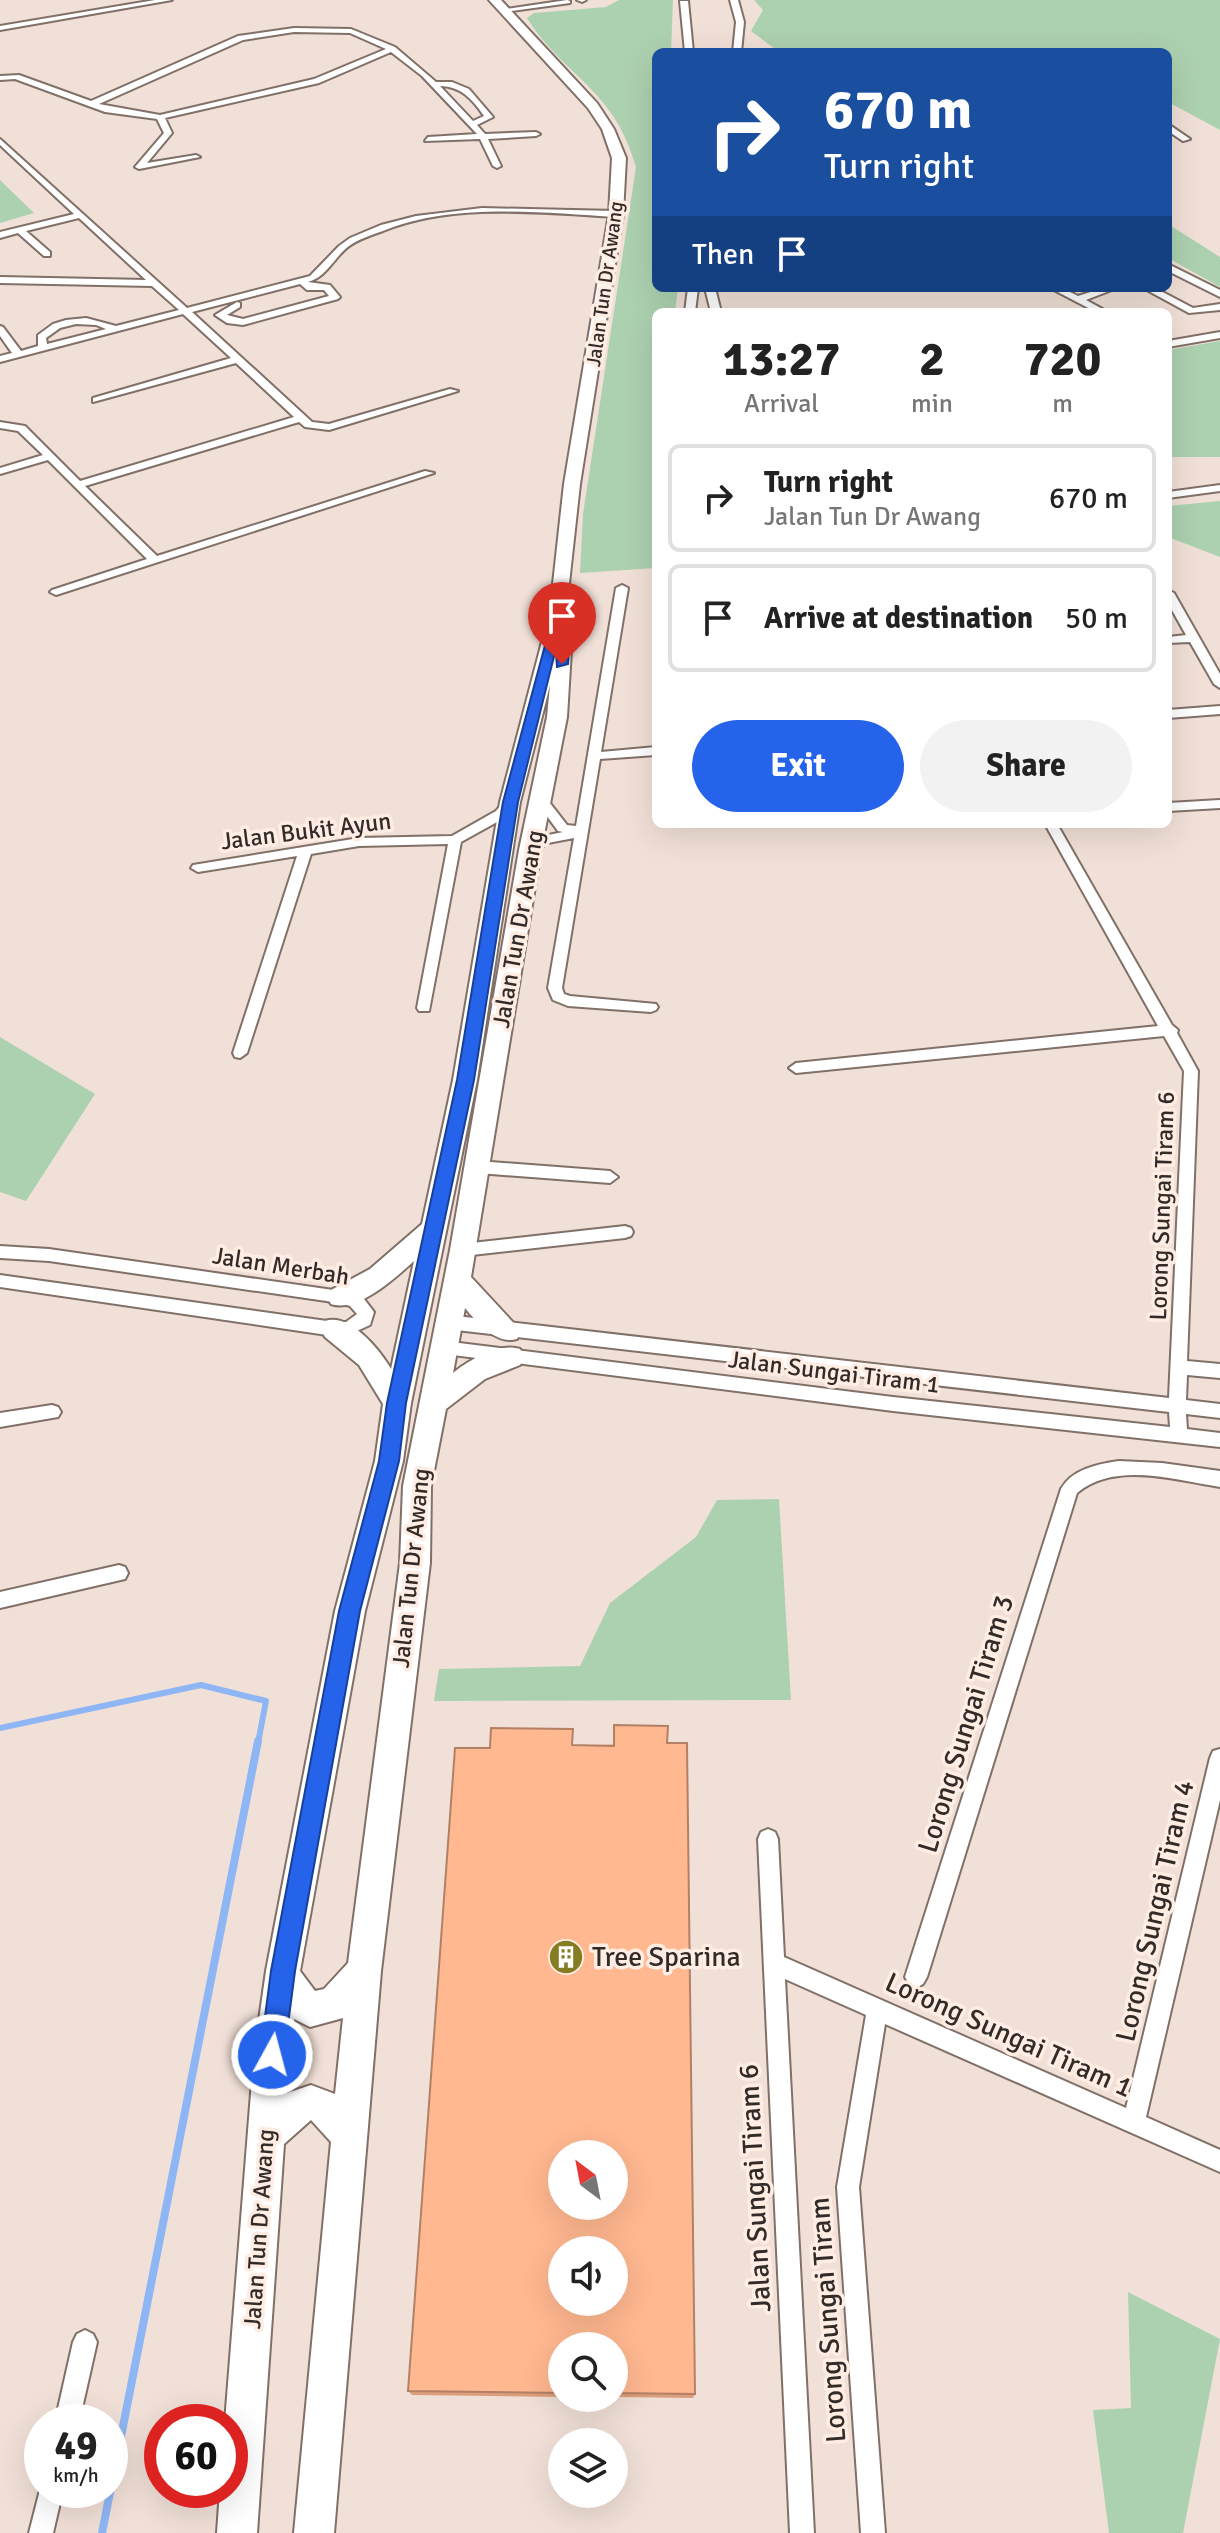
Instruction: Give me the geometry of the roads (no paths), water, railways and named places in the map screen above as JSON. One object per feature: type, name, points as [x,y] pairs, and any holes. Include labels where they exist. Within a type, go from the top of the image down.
[{"type":"main road","name":"Jalan Tun Dr Awang","points":[[314,2533],[364,1971],[415,1563],[417,1486],[478,1167],[516,849],[510,802],[559,611],[572,484],[588,403],[616,214],[619,158],[608,129],[593,106],[499,5]]},
{"type":"main road","name":"Jalan Tun Dr Awang","points":[[237,2533],[266,2137],[283,1971],[350,1611],[389,1461],[397,1403],[432,1230],[516,849],[542,801],[557,717],[564,638],[559,611]]},
{"type":"main road","points":[[340,1297],[379,1276],[432,1230]]},
{"type":"main road","points":[[431,1405],[509,1344],[457,1279]]},
{"type":"main road","points":[[334,1329],[369,1357],[397,1403]]},
{"type":"main road","points":[[283,1971],[292,1993],[310,2010],[334,2004],[364,1971]]},
{"type":"main road","points":[[266,2137],[287,2113],[310,2102],[329,2108],[351,2141]]},
{"type":"street","points":[[0,28],[168,0]]},
{"type":"street","points":[[734,0],[740,22],[737,48]]},
{"type":"street","points":[[684,1],[689,48]]},
{"type":"street","points":[[499,5],[568,2]]},
{"type":"street","points":[[92,104],[223,44],[261,34],[314,29],[351,31],[392,49],[434,84],[483,136],[497,166]]},
{"type":"street","points":[[0,78],[16,77],[126,114],[160,117],[316,81],[392,49]]},
{"type":"street","points":[[434,84],[456,84],[476,99],[489,117],[472,124]]},
{"type":"street","points":[[160,117],[168,133],[139,167],[196,157]]},
{"type":"street","points":[[1172,130],[1186,139],[1172,143]]},
{"type":"street","points":[[428,139],[536,134]]},
{"type":"street","points":[[0,141],[301,418],[315,427],[329,427],[453,391]]},
{"type":"street","points":[[0,359],[302,281],[317,275],[340,248],[353,239],[434,215],[509,211],[616,214]]},
{"type":"street","points":[[0,235],[80,215]]},
{"type":"street","points":[[20,230],[47,254]]},
{"type":"street","points":[[1172,269],[1220,294]]},
{"type":"street","points":[[0,280],[157,283]]},
{"type":"street","points":[[234,298],[237,306],[220,315],[243,322],[335,297],[327,287],[307,287],[302,281]]},
{"type":"street","points":[[1062,292],[1094,308]]},
{"type":"street","points":[[1076,300],[1100,292]]},
{"type":"street","points":[[1156,292],[1192,311],[1220,307]]},
{"type":"street","points":[[43,347],[41,337],[44,332],[63,325],[93,320],[114,329]]},
{"type":"street","points":[[0,329],[18,354]]},
{"type":"street","points":[[1172,343],[1220,335]]},
{"type":"street","points":[[96,400],[239,359]]},
{"type":"street","points":[[80,484],[301,418]]},
{"type":"street","points":[[0,425],[21,428],[154,560]]},
{"type":"street","points":[[0,471],[51,456]]},
{"type":"street","points":[[56,592],[429,473]]},
{"type":"street","points":[[1172,494],[1220,488]]},
{"type":"street","points":[[622,588],[555,988],[558,997],[568,1001],[651,1007]]},
{"type":"street","points":[[1172,600],[1220,684]]},
{"type":"street","points":[[1172,640],[1194,638]]},
{"type":"street","points":[[1172,714],[1220,710]]},
{"type":"street","points":[[594,756],[652,751]]},
{"type":"street","points":[[542,801],[563,828],[582,832]]},
{"type":"street","points":[[424,1008],[461,837],[501,814],[510,802]]},
{"type":"street","points":[[1172,807],[1220,804]]},
{"type":"street","name":"Lorong Sungai Tiram 6","points":[[1053,828],[1171,1030],[1191,1071],[1177,1406],[1179,1434]]},
{"type":"street","points":[[461,837],[479,832],[516,849],[582,832]]},
{"type":"street","name":"Jalan Bukit Ayun","points":[[198,868],[359,842],[461,837]]},
{"type":"street","points":[[240,1053],[306,850]]},
{"type":"street","points":[[796,1068],[1171,1030]]},
{"type":"street","points":[[478,1167],[610,1177]]},
{"type":"street","points":[[463,1250],[625,1232]]},
{"type":"street","name":"Jalan Merbah","points":[[0,1252],[49,1255],[340,1297],[355,1300],[366,1312],[364,1320],[356,1325],[334,1329]]},
{"type":"street","points":[[0,1281],[334,1329]]},
{"type":"street","name":"Jalan Sungai Tiram 1","points":[[446,1335],[893,1404],[1220,1440]]},
{"type":"street","name":"Jalan Sungai Tiram 1","points":[[446,1335],[509,1344],[1220,1411]]},
{"type":"street","points":[[1180,1367],[1220,1371]]},
{"type":"street","points":[[0,1420],[52,1412]]},
{"type":"street","name":"Lorong Sungai Tiram 3","points":[[916,1977],[1070,1489],[1088,1474],[1108,1468],[1220,1479]]},
{"type":"street","points":[[0,1600],[119,1573]]},
{"type":"street","name":"Lorong Sungai Tiram 4","points":[[1134,2123],[1220,1758]]},
{"type":"street","name":"Jalan Sungai Tiram 6","points":[[768,1839],[802,2533]]},
{"type":"street","name":"Lorong Sungai Tiram 1","points":[[775,1964],[1220,2161]]},
{"type":"street","name":"Lorong Sungai Tiram","points":[[873,2533],[848,2187],[877,2010]]},
{"type":"street","points":[[71,2404],[85,2342]]},
{"type":"street","points":[[41,2533],[47,2508]]},
{"type":"waterway","points":[[0,1728],[201,1685],[266,1701],[258,1743]]},
{"type":"waterway","points":[[102,2533],[258,1741]]},
{"type":"place","name":"Tree Sparina","points":[[566,1957]]}]
